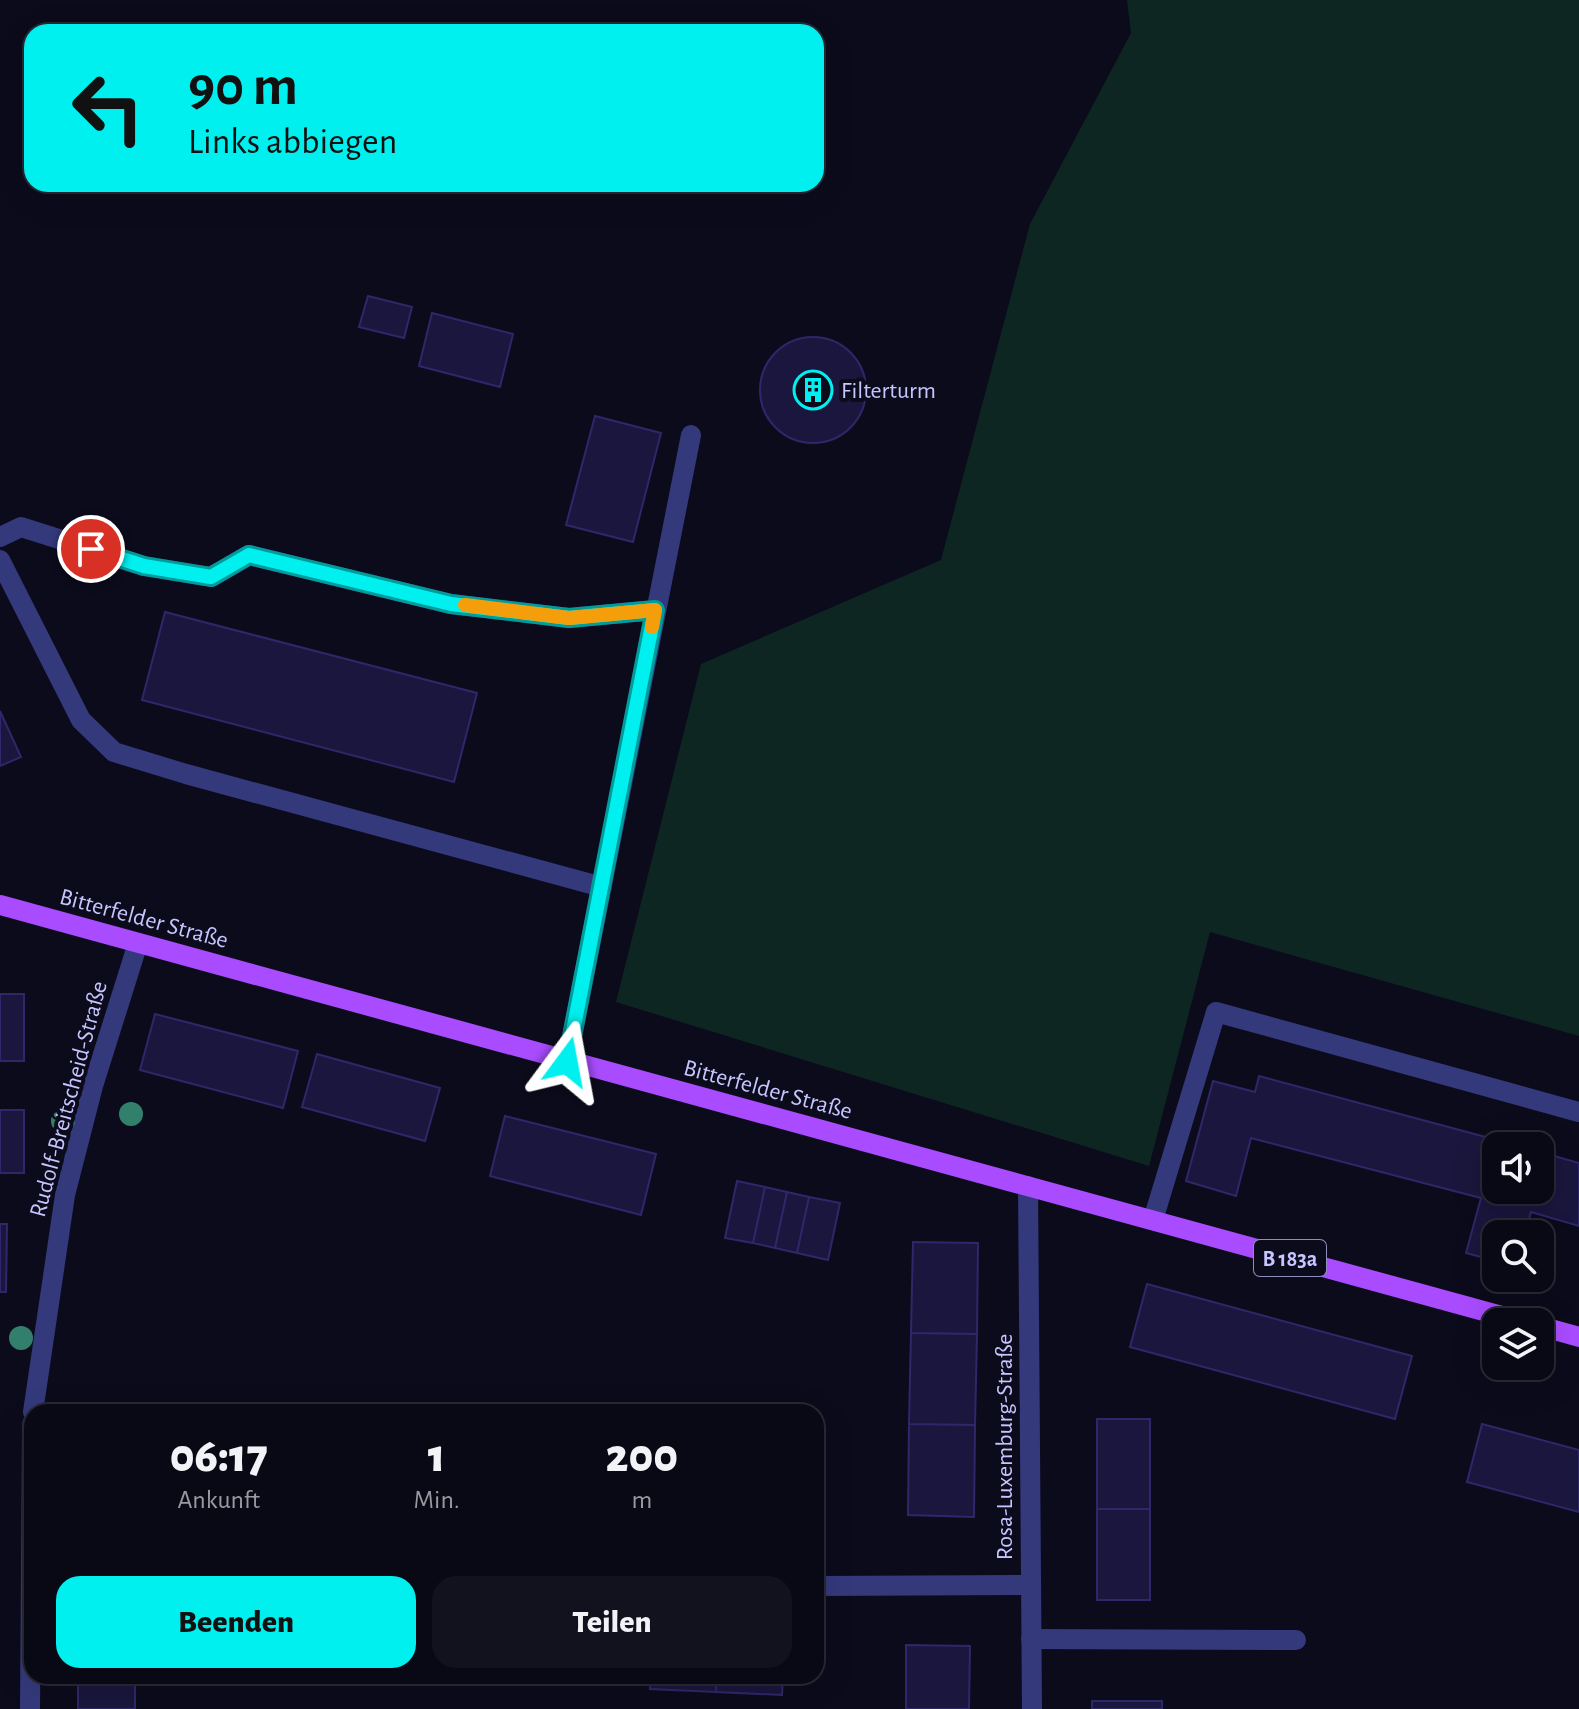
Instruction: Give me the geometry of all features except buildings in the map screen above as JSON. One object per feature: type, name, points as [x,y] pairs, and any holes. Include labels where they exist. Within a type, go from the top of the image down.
[{"type":"main road","name":"Bitterfelder Straße","points":[[0,905],[1482,1310]]},
{"type":"main road","points":[[1554,1330],[1579,1337]]},
{"type":"street","points":[[567,1062],[691,435]]},
{"type":"street","points":[[0,537],[21,527],[144,566],[211,577],[249,555],[451,604],[569,618],[655,610]]},
{"type":"street","points":[[0,560],[81,720],[114,752],[602,887]]},
{"type":"street","name":"Rudolf-Breitscheid-Straße","points":[[34,1404],[65,1195],[93,1086],[138,943]]},
{"type":"street","points":[[1153,1220],[1216,1012],[1579,1112]]},
{"type":"street","name":"Rosa-Luxemburg-Straße","points":[[1028,1186],[1032,1709]]},
{"type":"street","points":[[824,1586],[1030,1585]]},
{"type":"street","points":[[1031,1639],[1296,1640]]},
{"type":"street","points":[[30,1684],[30,1709]]},
{"type":"green space","points":[[1127,0],[1579,0],[1579,1036],[1210,932],[1149,1166],[616,1002],[701,664],[941,560],[1030,224],[1131,33]]},
{"type":"slow traffic","points":[[465,605],[569,618],[655,610],[652,627]]},
{"type":"place","name":"Filterturm","points":[[813,390]]},
{"type":"route","points":[[91,549],[144,566],[211,577],[249,555],[451,604],[569,618],[655,610],[583,994],[567,1062]]}]
